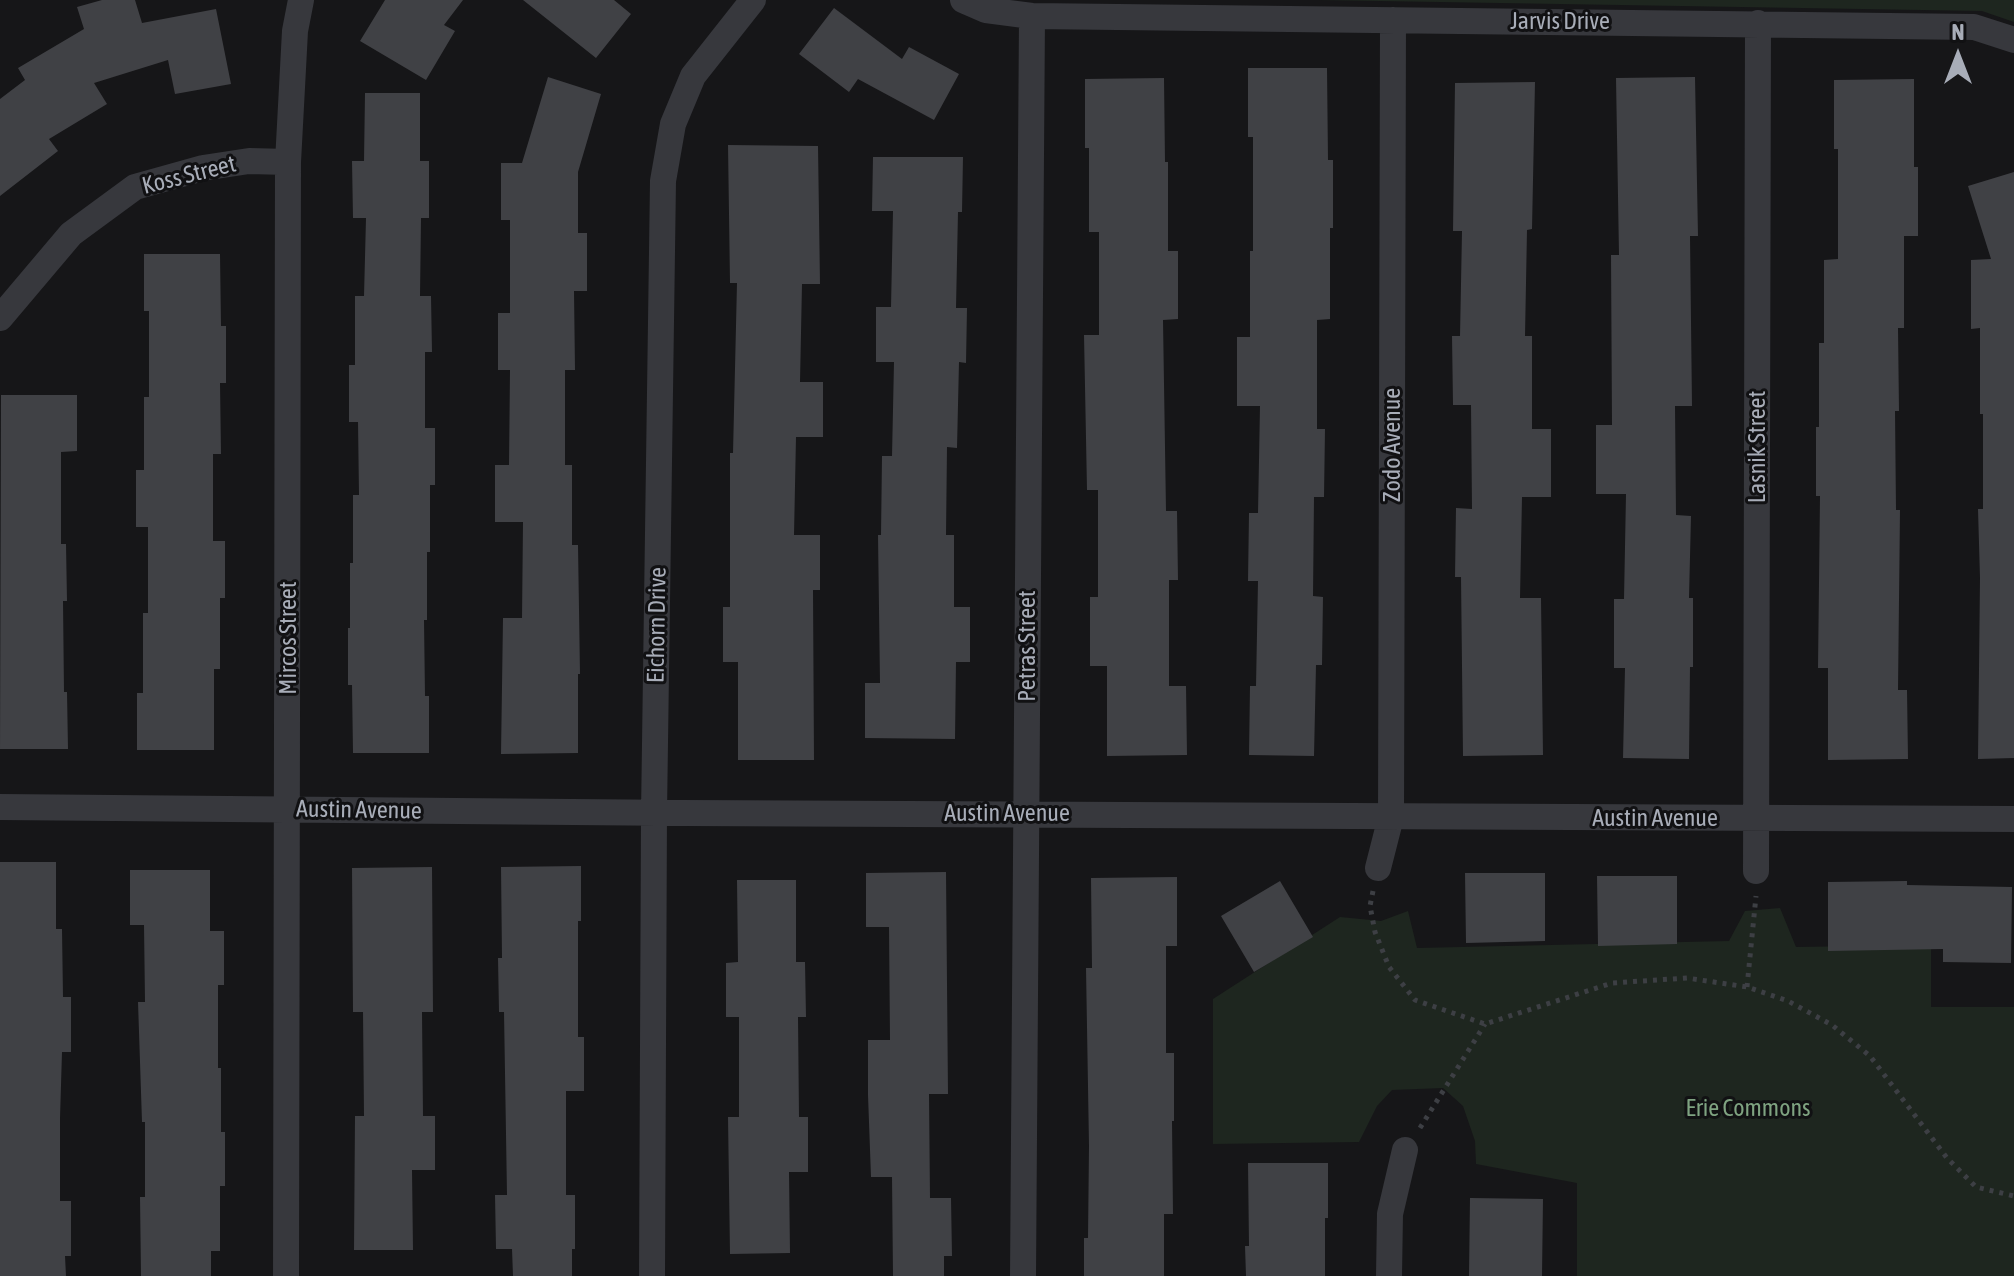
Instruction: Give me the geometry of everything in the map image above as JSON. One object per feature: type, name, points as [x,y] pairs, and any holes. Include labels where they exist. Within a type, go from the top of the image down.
[{"type":"street","name":"Mircos Street","points":[[286,1276],[288,162],[295,31],[301,0]]},
{"type":"street","name":"Eichorn Drive","points":[[652,1276],[654,813],[663,181],[673,124],[693,76],[753,0]]},
{"type":"street","name":"Jarvis Drive","points":[[963,0],[986,10],[1032,16],[1974,27],[2014,40]]},
{"type":"street","name":"Petras Street","points":[[1023,1276],[1032,16]]},
{"type":"street","name":"Zodo Avenue","points":[[1378,868],[1391,817],[1393,20]]},
{"type":"street","name":"Lasnik Street","points":[[1756,871],[1758,23]]},
{"type":"street","name":"Koss Street","points":[[0,318],[71,234],[135,187],[203,168],[249,161],[288,162]]},
{"type":"street","name":"Austin Avenue","points":[[0,807],[2014,819]]},
{"type":"street","points":[[1389,1276],[1390,1214],[1405,1150]]},
{"type":"path","points":[[1378,868],[1370,906],[1375,932],[1389,967],[1415,1000],[1485,1024],[1612,983],[1687,978],[1747,987],[1788,1001],[1832,1025],[1870,1056],[1947,1158],[1976,1187],[2014,1196]]},
{"type":"path","points":[[1747,987],[1756,905],[1756,871]]},
{"type":"path","points":[[1405,1150],[1485,1024]]},
{"type":"green space","points":[[1318,0],[2014,0],[2014,22],[1982,11]]},
{"type":"green space","name":"Erie Commons","points":[[1780,908],[1796,947],[1931,945],[1931,1007],[2014,1007],[2014,1276],[1577,1276],[1577,1183],[1476,1164],[1475,1141],[1463,1106],[1443,1088],[1392,1090],[1377,1106],[1359,1142],[1213,1144],[1213,999],[1340,917],[1381,921],[1408,911],[1417,948],[1729,941],[1745,911]]},
{"type":"building","points":[[102,0],[135,0],[142,23],[216,9],[231,84],[175,94],[168,60],[94,83],[107,104],[49,139],[58,151],[0,196],[0,99],[25,80],[18,68],[84,29],[77,7]]},
{"type":"building","points":[[385,0],[463,0],[444,25],[455,31],[426,80],[360,41]]},
{"type":"building","points":[[523,0],[614,0],[631,14],[596,58]]},
{"type":"building","points":[[834,8],[902,59],[909,47],[959,74],[934,120],[858,79],[849,92],[799,54]]},
{"type":"building","points":[[1248,68],[1327,68],[1328,160],[1333,160],[1333,228],[1330,228],[1330,319],[1317,320],[1317,429],[1325,429],[1324,497],[1314,497],[1313,596],[1323,597],[1322,665],[1316,665],[1314,756],[1249,755],[1250,686],[1256,686],[1258,581],[1248,581],[1249,513],[1258,513],[1260,406],[1237,406],[1237,337],[1250,337],[1250,251],[1253,251],[1253,137],[1248,137]]},
{"type":"building","points":[[548,77],[601,94],[578,172],[578,233],[587,233],[587,291],[574,291],[575,370],[565,370],[565,465],[572,465],[572,545],[578,545],[578,753],[501,754],[503,618],[522,618],[523,522],[495,522],[495,465],[509,465],[510,370],[498,370],[498,313],[510,313],[510,220],[501,220],[501,163],[522,163]]},
{"type":"building","points":[[1695,77],[1698,236],[1690,236],[1692,406],[1675,406],[1676,515],[1691,516],[1689,598],[1693,598],[1693,667],[1690,667],[1689,759],[1623,758],[1625,668],[1614,668],[1614,599],[1624,599],[1626,494],[1596,494],[1596,425],[1612,425],[1611,255],[1619,255],[1616,78]]},
{"type":"building","points":[[1164,78],[1168,251],[1178,251],[1178,319],[1163,320],[1166,511],[1177,511],[1178,580],[1169,580],[1169,686],[1186,686],[1187,755],[1107,756],[1107,666],[1090,666],[1090,597],[1098,597],[1098,490],[1087,490],[1084,335],[1099,335],[1099,232],[1089,232],[1085,79]]},
{"type":"building","points":[[1914,79],[1918,236],[1904,236],[1904,328],[1898,328],[1899,411],[1895,411],[1896,510],[1900,510],[1898,690],[1907,690],[1908,759],[1828,760],[1828,668],[1818,668],[1820,496],[1816,496],[1816,427],[1819,427],[1819,343],[1824,343],[1824,260],[1838,259],[1838,149],[1834,149],[1834,80]]},
{"type":"building","points":[[1535,82],[1532,229],[1527,230],[1525,336],[1532,336],[1532,429],[1551,429],[1551,497],[1522,497],[1520,598],[1541,598],[1543,755],[1463,756],[1461,577],[1455,577],[1456,508],[1472,509],[1471,405],[1453,405],[1452,336],[1460,336],[1462,231],[1453,231],[1455,83]]},
{"type":"building","points":[[365,93],[420,93],[420,161],[429,161],[429,218],[421,218],[420,296],[431,296],[432,352],[425,352],[425,428],[435,428],[435,485],[430,485],[427,620],[424,620],[429,753],[353,753],[348,628],[350,563],[353,563],[353,495],[359,495],[358,422],[349,422],[349,365],[355,365],[355,296],[364,296],[366,218],[353,218],[352,161],[364,161]]},
{"type":"building","points":[[728,145],[818,146],[820,284],[802,284],[800,382],[823,382],[823,437],[796,437],[794,535],[820,535],[820,590],[813,590],[814,760],[738,760],[738,662],[723,662],[723,607],[730,607],[730,453],[733,453],[737,283],[730,283]]},
{"type":"building","points":[[873,157],[963,157],[962,212],[958,212],[956,308],[967,308],[966,363],[959,362],[957,448],[947,447],[946,535],[954,535],[954,607],[970,607],[970,662],[956,662],[955,739],[865,738],[865,683],[880,683],[878,535],[881,535],[882,456],[892,456],[894,362],[876,362],[876,307],[891,307],[893,211],[872,211]]},
{"type":"building","points":[[2014,172],[2014,758],[1978,759],[1978,509],[1983,509],[1983,414],[1980,414],[1980,328],[1971,329],[1971,260],[1991,259],[1968,186]]},
{"type":"building","points":[[144,254],[220,254],[221,326],[226,326],[226,383],[220,383],[221,454],[213,454],[213,541],[225,541],[225,598],[220,598],[220,669],[214,669],[214,750],[137,750],[137,693],[143,693],[143,613],[148,613],[148,527],[136,527],[136,470],[144,470],[144,397],[149,397],[149,311],[144,311]]},
{"type":"building","points":[[1,395],[77,395],[77,451],[61,452],[61,544],[66,544],[67,601],[63,601],[68,749],[0,749]]},
{"type":"building","points":[[0,862],[56,862],[56,929],[62,929],[63,997],[71,997],[71,1052],[62,1052],[60,1118],[60,1201],[71,1201],[71,1256],[65,1256],[66,1276],[0,1276]]},
{"type":"building","points":[[581,866],[578,1037],[584,1037],[584,1091],[566,1091],[566,1195],[575,1195],[572,1276],[513,1276],[512,1249],[496,1249],[495,1195],[507,1195],[504,1012],[499,1012],[498,958],[502,958],[501,867]]},
{"type":"building","points":[[432,867],[433,1012],[422,1012],[423,1116],[435,1116],[435,1170],[412,1170],[413,1250],[354,1250],[355,1116],[364,1116],[363,1012],[353,1012],[352,868]]},
{"type":"building","points":[[130,870],[210,870],[210,931],[224,931],[224,985],[218,985],[218,1068],[221,1068],[221,1132],[225,1132],[225,1186],[220,1186],[220,1251],[211,1251],[211,1276],[141,1276],[140,1197],[145,1197],[145,1122],[142,1122],[138,1002],[145,1002],[144,925],[130,925]]},
{"type":"building","points":[[946,872],[948,1094],[929,1094],[930,1198],[951,1198],[952,1256],[944,1256],[944,1276],[893,1276],[892,1177],[871,1177],[868,1095],[868,1040],[890,1040],[889,927],[866,927],[866,873]]},
{"type":"building","points":[[1465,873],[1545,873],[1545,941],[1466,943]]},
{"type":"building","points":[[1597,876],[1677,876],[1677,944],[1598,946]]},
{"type":"building","points":[[1177,877],[1177,946],[1166,946],[1166,1053],[1174,1053],[1174,1121],[1173,1214],[1164,1214],[1164,1276],[1084,1276],[1084,1238],[1088,1238],[1089,1146],[1086,968],[1092,968],[1091,878]]},
{"type":"building","points":[[737,880],[796,880],[796,962],[805,962],[806,1017],[798,1017],[799,1117],[808,1117],[808,1172],[789,1172],[790,1253],[730,1254],[728,1117],[739,1117],[739,1017],[726,1017],[726,963],[738,962]]},
{"type":"building","points":[[1280,881],[1313,937],[1254,972],[1221,916]]},
{"type":"building","points":[[1907,881],[1907,885],[2012,887],[2011,963],[1943,962],[1943,949],[1828,951],[1828,882]]},
{"type":"building","points":[[1248,1163],[1328,1163],[1325,1276],[1246,1276],[1245,1246],[1249,1246]]},
{"type":"building","points":[[1470,1198],[1543,1199],[1542,1276],[1469,1276]]}]
